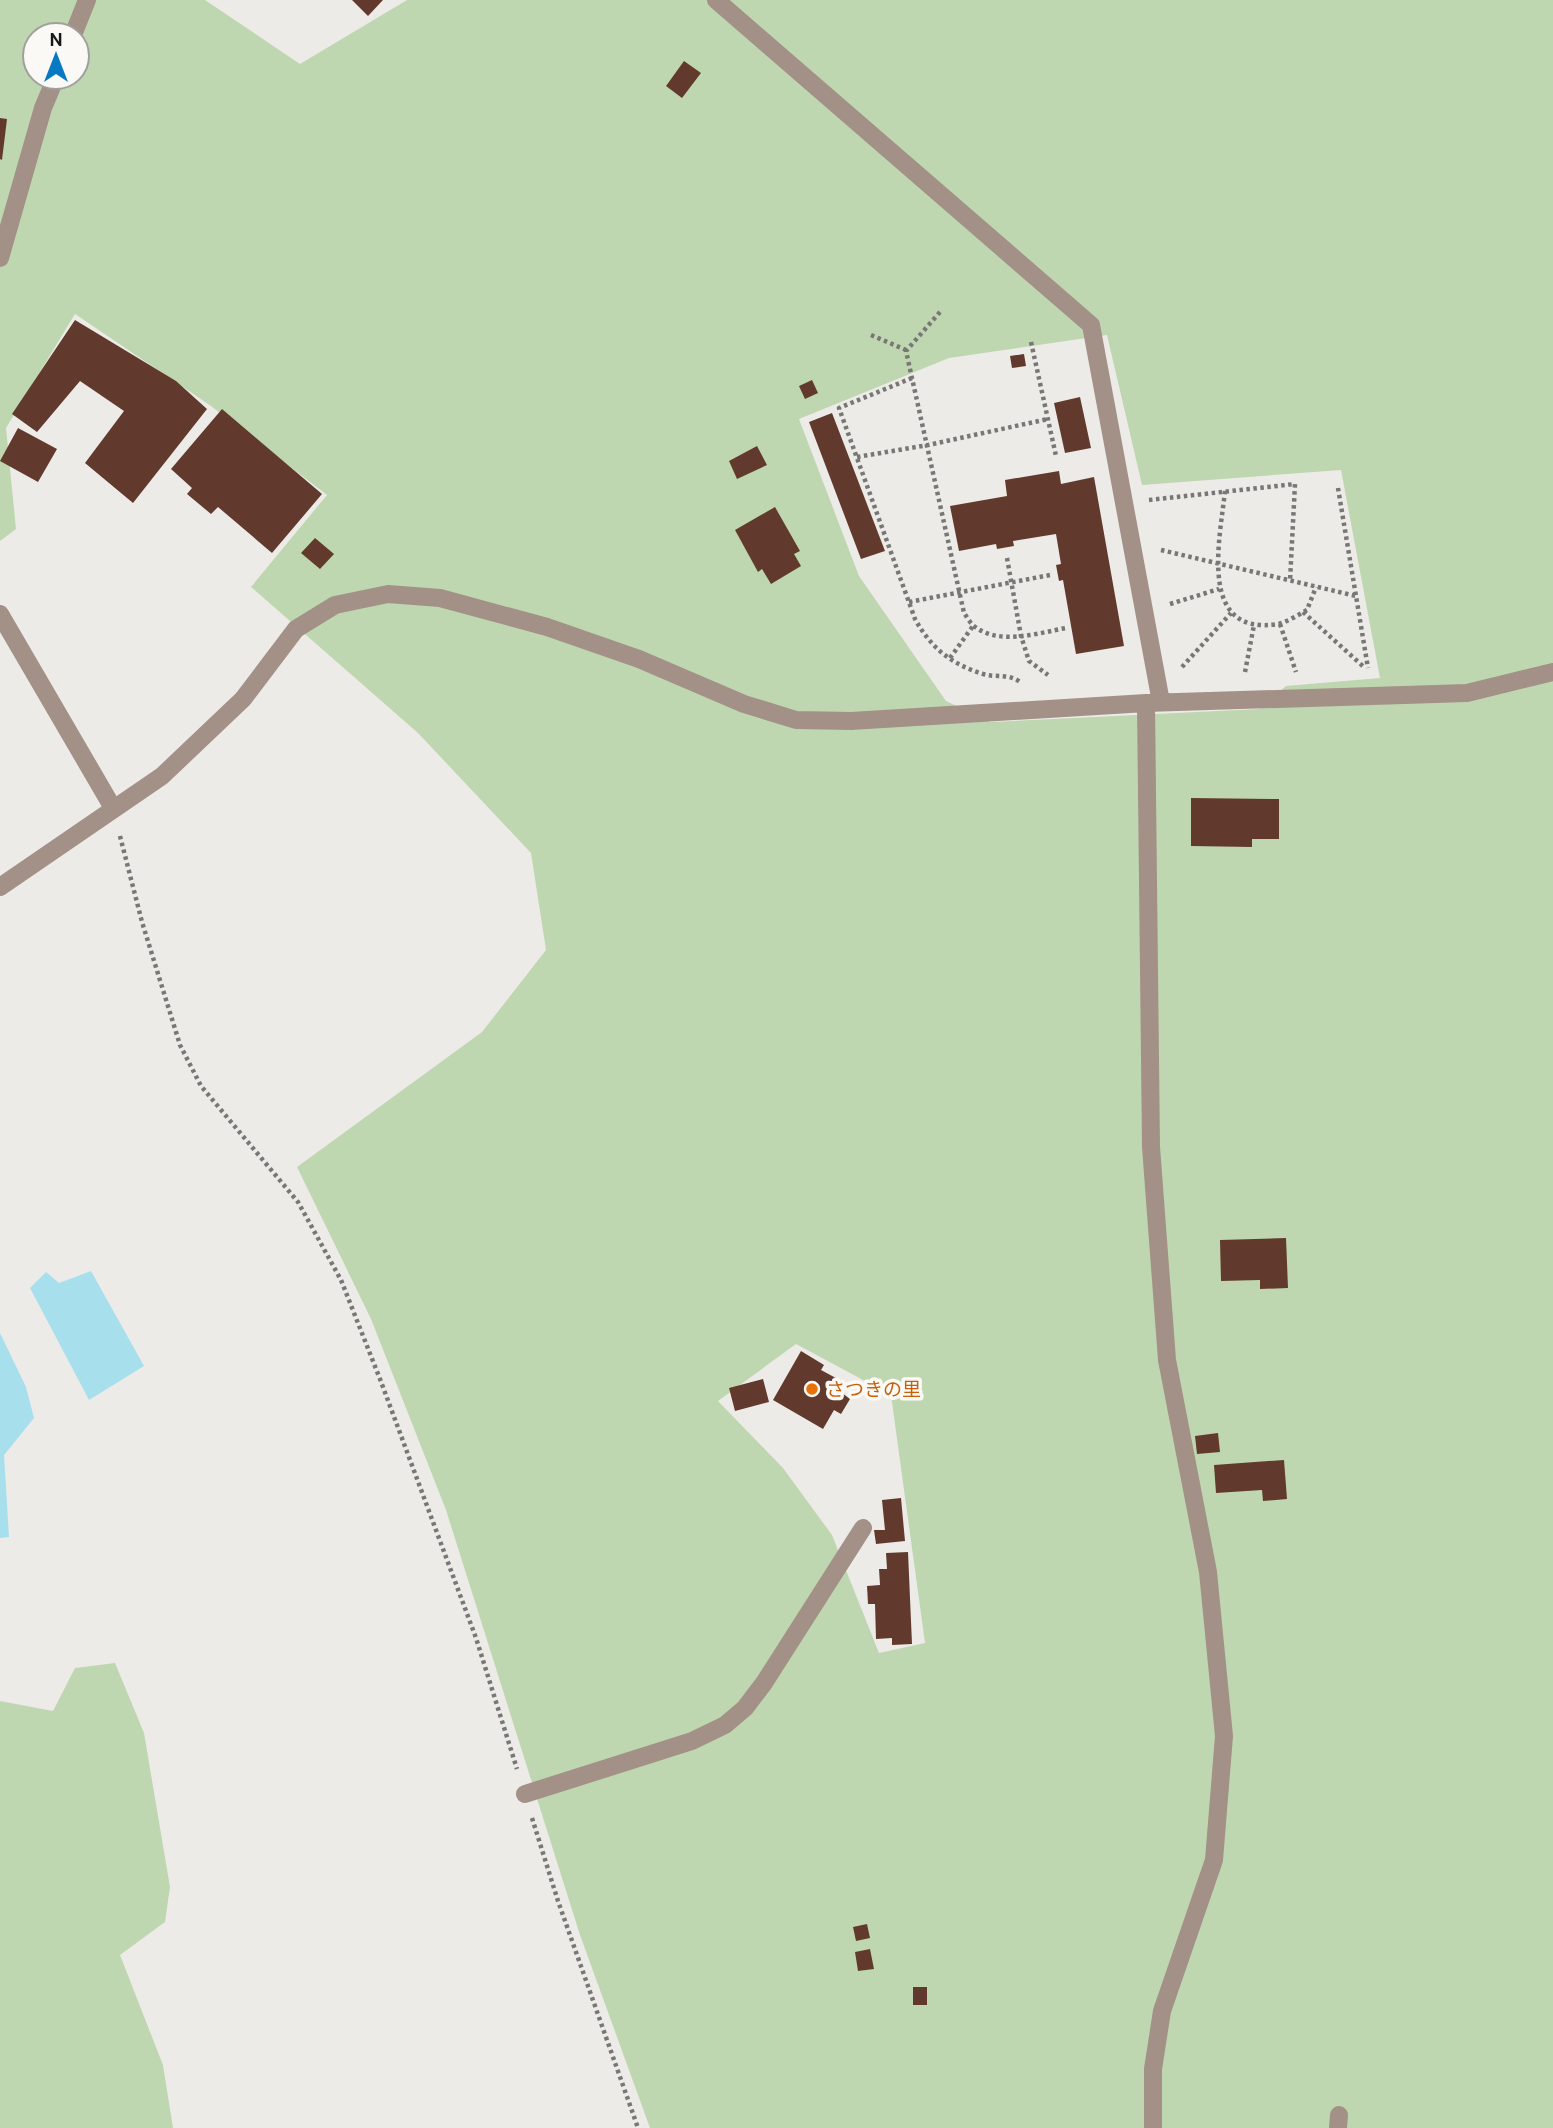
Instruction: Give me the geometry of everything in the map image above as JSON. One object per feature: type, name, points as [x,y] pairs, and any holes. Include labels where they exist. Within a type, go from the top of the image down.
[{"type":"street","points":[[79,21],[87,0]]},
{"type":"street","points":[[716,0],[1091,324],[1124,503],[1154,702],[1151,1147],[1167,1360],[1208,1572],[1224,1736],[1214,1860],[1162,2011],[1153,2069],[1153,2128]]},
{"type":"street","points":[[0,258],[50,91]]},
{"type":"street","points":[[0,887],[162,776],[243,699],[296,629],[335,605],[388,594],[440,598],[547,627],[639,659],[744,704],[796,720],[851,721],[1154,702],[1467,693],[1553,673]]},
{"type":"street","points":[[0,614],[113,808]]},
{"type":"street","points":[[525,1794],[692,1741],[725,1725],[745,1708],[764,1683],[863,1528]]},
{"type":"path","points":[[906,351],[940,312]]},
{"type":"path","points":[[871,335],[906,351]]},
{"type":"path","points":[[1031,342],[1056,456]]},
{"type":"path","points":[[906,351],[964,613],[973,626],[996,636],[1021,636],[1066,628]]},
{"type":"path","points":[[912,378],[839,408],[909,603],[925,636],[937,650],[950,658],[984,674],[1012,677],[1023,685],[1027,710]]},
{"type":"path","points":[[857,457],[1048,419]]},
{"type":"path","points":[[1124,503],[1295,484],[1290,581]]},
{"type":"path","points":[[1338,488],[1368,671]]},
{"type":"path","points":[[1225,491],[1218,564],[1219,589],[1231,613],[1254,625],[1280,624],[1307,610],[1316,587]]},
{"type":"path","points":[[1149,500],[1151,512]]},
{"type":"path","points":[[1159,560],[1157,549],[1356,596]]},
{"type":"path","points":[[1007,558],[1021,636],[1029,661],[1048,675]]},
{"type":"path","points":[[909,603],[1050,575]]},
{"type":"path","points":[[1165,594],[1166,606],[1219,589]]},
{"type":"path","points":[[1303,612],[1368,671]]},
{"type":"path","points":[[1177,672],[1231,613]]},
{"type":"path","points":[[1280,624],[1296,672]]},
{"type":"path","points":[[1245,672],[1254,625]]},
{"type":"path","points":[[950,658],[973,626]]},
{"type":"path","points":[[1175,659],[1177,672]]},
{"type":"path","points":[[1283,672],[1308,671]]},
{"type":"path","points":[[1356,671],[1368,671]]},
{"type":"path","points":[[1177,672],[1191,672]]},
{"type":"path","points":[[1232,672],[1258,672]]},
{"type":"path","points":[[113,808],[142,922],[180,1045],[201,1086],[298,1202],[341,1280],[476,1638],[558,1901],[638,2128]]},
{"type":"green space","points":[[0,0],[205,0],[300,64],[407,0],[1553,0],[1553,2128],[650,2128],[580,1935],[446,1510],[371,1319],[297,1167],[482,1032],[546,950],[531,853],[418,733],[251,587],[327,495],[211,406],[75,314],[6,428],[16,529],[0,541]],"holes":[[[1107,335],[1142,485],[1341,470],[1380,678],[1286,686],[1259,709],[990,722],[946,701],[859,576],[799,419],[949,358]],[[796,1344],[891,1395],[925,1643],[879,1653],[832,1535],[783,1468],[718,1401]]]},
{"type":"green space","points":[[115,1663],[144,1733],[170,1887],[165,1922],[120,1955],[163,2065],[173,2128],[0,2128],[0,1701],[53,1711],[75,1668]]},
{"type":"water","points":[[91,1271],[144,1366],[89,1400],[30,1288],[46,1272],[59,1283]]},
{"type":"water","points":[[0,1333],[26,1387],[34,1418],[4,1455],[9,1537],[0,1538]]},
{"type":"building","points":[[352,0],[383,0],[368,16]]},
{"type":"building","points":[[684,61],[701,73],[682,98],[666,86]]},
{"type":"building","points":[[0,118],[7,119],[2,160],[0,159]]},
{"type":"building","points":[[75,320],[176,381],[207,409],[133,503],[85,463],[124,411],[80,381],[37,432],[12,414]]},
{"type":"building","points":[[1024,354],[1026,366],[1012,368],[1010,356]]},
{"type":"building","points":[[812,380],[818,393],[805,399],[799,386]]},
{"type":"building","points":[[1080,397],[1091,448],[1065,453],[1054,403]]},
{"type":"building","points":[[222,409],[322,494],[272,553],[218,507],[211,514],[187,494],[192,488],[171,469]]},
{"type":"building","points":[[832,413],[885,551],[861,559],[809,422]]},
{"type":"building","points":[[18,428],[57,449],[38,482],[0,461]]},
{"type":"building","points":[[757,446],[767,465],[737,479],[729,461]]},
{"type":"building","points":[[1059,471],[1061,484],[1094,477],[1124,646],[1076,654],[1063,580],[1059,581],[1056,565],[1061,564],[1056,534],[1013,541],[1014,546],[997,549],[996,544],[959,551],[950,506],[1007,496],[1005,480]]},
{"type":"building","points":[[775,507],[800,551],[794,554],[801,566],[771,584],[762,569],[758,572],[735,530]]},
{"type":"building","points":[[315,538],[334,554],[320,569],[301,553]]},
{"type":"building","points":[[1191,798],[1279,799],[1279,839],[1252,839],[1252,847],[1191,846]]},
{"type":"building","points":[[1286,1238],[1288,1288],[1260,1289],[1260,1280],[1221,1281],[1220,1240]]},
{"type":"building","name":"さつきの里","points":[[801,1351],[824,1365],[821,1370],[847,1384],[842,1393],[850,1399],[841,1414],[834,1410],[823,1429],[773,1400]]},
{"type":"building","points":[[763,1379],[769,1402],[735,1411],[729,1388]]},
{"type":"building","points":[[1218,1433],[1220,1452],[1197,1454],[1195,1436]]},
{"type":"building","points":[[1284,1460],[1287,1499],[1263,1501],[1262,1490],[1216,1493],[1214,1465]]},
{"type":"building","points":[[901,1498],[905,1541],[876,1544],[874,1530],[885,1530],[882,1500]]},
{"type":"building","points":[[908,1552],[912,1644],[892,1645],[892,1638],[876,1639],[875,1604],[868,1604],[867,1586],[880,1585],[879,1569],[887,1569],[886,1553]]},
{"type":"building","points":[[867,1924],[870,1938],[856,1941],[853,1927]]},
{"type":"building","points":[[870,1949],[874,1969],[858,1971],[855,1952]]},
{"type":"building","points":[[913,1987],[927,1987],[927,2005],[913,2005]]},
{"type":"place","name":"さつきの里","points":[[812,1389]]}]
